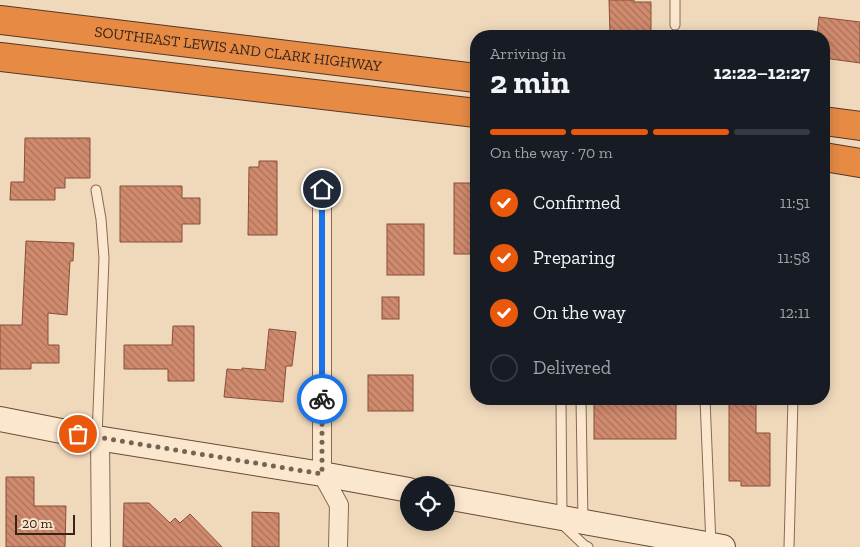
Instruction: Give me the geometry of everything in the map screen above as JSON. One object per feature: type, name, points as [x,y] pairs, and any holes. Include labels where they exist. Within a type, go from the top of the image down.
[{"type":"highway","name":"SOUTHEAST LEWIS AND CLARK HIGHWAY","points":[[0,20],[470,77]]},
{"type":"highway","points":[[0,57],[470,112]]},
{"type":"highway","points":[[830,122],[860,126]]},
{"type":"highway","points":[[830,158],[860,163]]},
{"type":"street","points":[[322,189],[322,474],[339,505],[338,547]]},
{"type":"street","points":[[0,419],[99,438],[400,488]]},
{"type":"street","points":[[99,438],[101,547]]},
{"type":"street","points":[[455,499],[717,546]]},
{"type":"lane","points":[[675,0],[675,25]]},
{"type":"lane","points":[[96,190],[101,219],[104,258],[99,438]]},
{"type":"lane","points":[[561,405],[566,518],[584,545],[588,547]]},
{"type":"lane","points":[[566,518],[580,405]]},
{"type":"lane","points":[[705,405],[717,546]]},
{"type":"lane","points":[[789,547],[793,405]]},
{"type":"building","points":[[609,0],[651,2],[651,30],[610,30]]},
{"type":"building","points":[[819,17],[860,22],[860,63],[830,59],[830,30],[818,30]]},
{"type":"building","points":[[25,138],[90,138],[90,178],[65,178],[65,188],[55,188],[55,200],[10,200],[11,182],[24,182]]},
{"type":"building","points":[[259,161],[277,161],[277,235],[248,235],[249,167],[259,167]]},
{"type":"building","points":[[454,183],[470,183],[470,254],[454,254]]},
{"type":"building","points":[[120,186],[182,186],[182,198],[200,198],[200,224],[182,224],[182,242],[120,242]]},
{"type":"building","points":[[387,224],[424,224],[424,275],[387,275]]},
{"type":"building","points":[[26,241],[74,243],[73,261],[70,261],[67,315],[48,313],[48,345],[59,345],[59,363],[31,363],[31,369],[0,369],[0,325],[22,325]]},
{"type":"building","points":[[382,297],[399,297],[399,319],[382,319]]},
{"type":"building","points":[[173,326],[194,326],[194,381],[168,381],[168,369],[124,369],[124,345],[172,345]]},
{"type":"building","points":[[269,329],[296,332],[292,366],[286,366],[283,402],[224,397],[227,369],[265,370]]},
{"type":"building","points":[[368,375],[413,375],[413,411],[368,411]]},
{"type":"building","points":[[594,405],[676,405],[676,439],[594,439]]},
{"type":"building","points":[[729,405],[756,405],[756,433],[770,433],[770,486],[741,486],[741,481],[729,481]]},
{"type":"building","points":[[6,477],[34,477],[34,506],[66,506],[65,547],[6,547]]},
{"type":"building","points":[[124,503],[149,503],[170,523],[175,518],[180,523],[190,514],[222,547],[123,547]]},
{"type":"building","points":[[252,512],[279,513],[279,547],[252,547]]},
{"type":"way so far","points":[[78,434],[322,474],[322,399]]},
{"type":"route","points":[[322,189],[322,399]]}]
